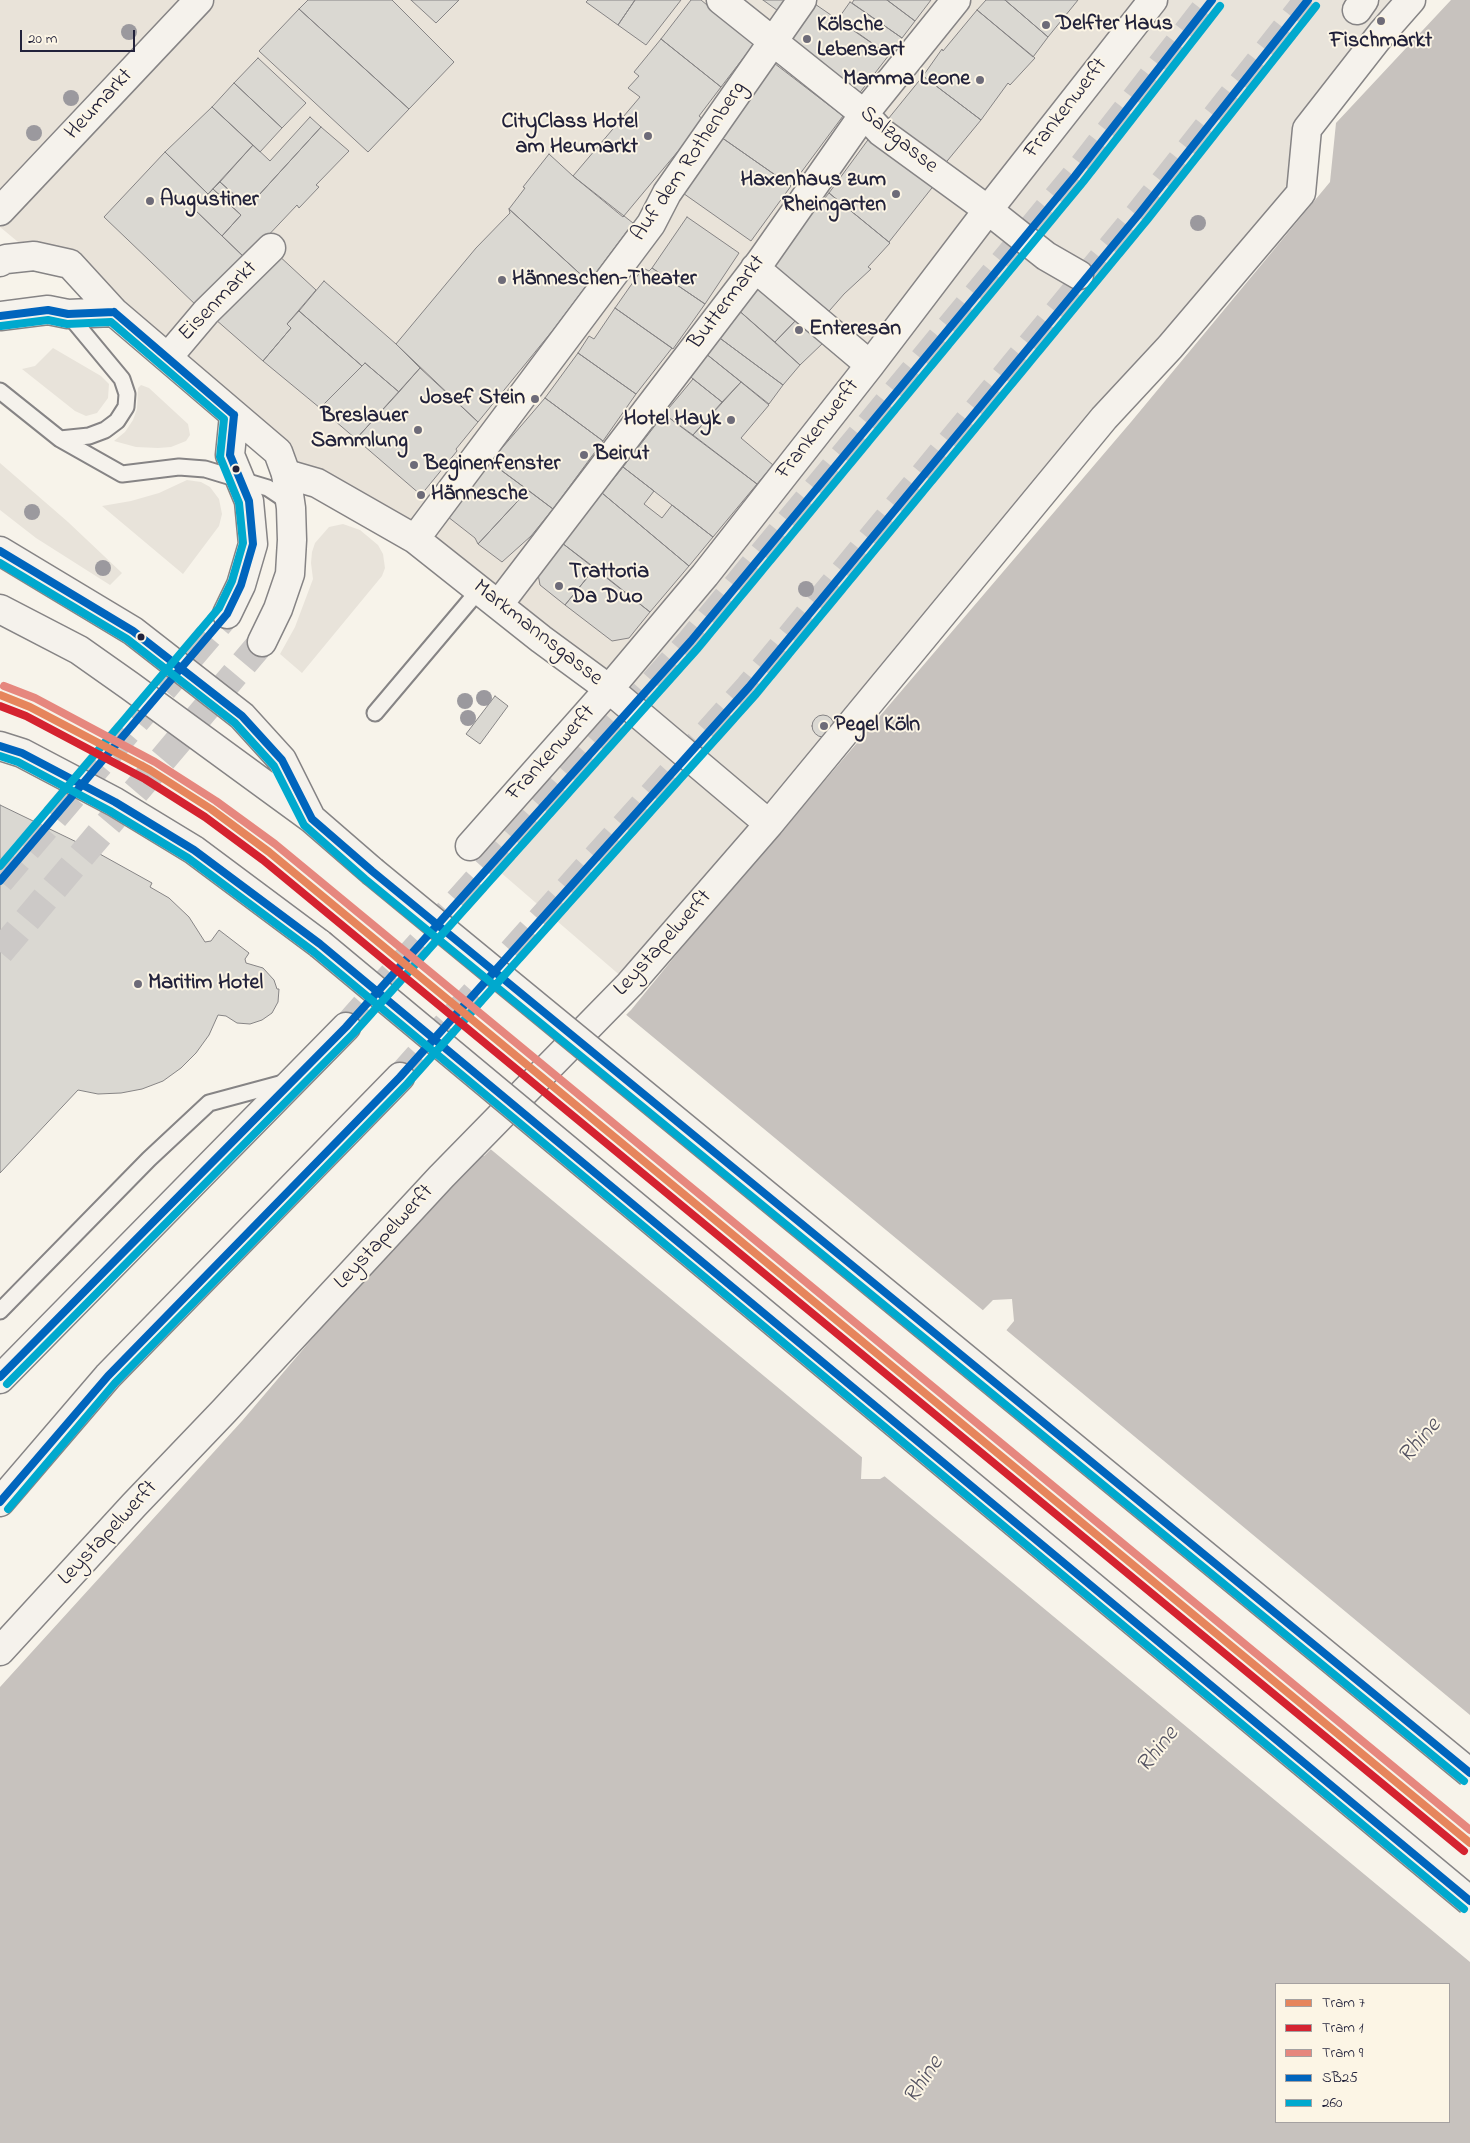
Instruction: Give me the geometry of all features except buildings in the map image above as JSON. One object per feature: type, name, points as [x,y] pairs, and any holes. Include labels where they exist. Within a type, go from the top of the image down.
[{"type":"street","name":"Heumarkt","points":[[0,210],[199,0]]},
{"type":"street","name":"Salzgasse","points":[[721,0],[864,114],[881,132],[988,210],[1046,256],[1079,275]]},
{"type":"street","name":"Auf dem Rothenberg","points":[[415,539],[651,224],[667,193],[771,41],[802,0]]},
{"type":"street","name":"Buttermarkt","points":[[489,597],[755,268],[864,114],[956,0]]},
{"type":"street","name":"Frankenwerft","points":[[470,846],[609,689],[705,575],[1153,0]]},
{"type":"street","points":[[770,824],[1104,418],[1170,347],[1301,193],[1307,130],[1382,33],[1411,0]]},
{"type":"street","name":"Eisenmarkt","points":[[168,357],[197,322],[272,248]]},
{"type":"street","points":[[0,262],[6,259],[34,256],[70,264],[114,312],[278,452],[286,474],[291,508],[290,574],[278,609],[262,642]]},
{"type":"street","points":[[755,268],[870,365]]},
{"type":"street","points":[[0,316],[48,310],[68,314],[114,312]]},
{"type":"street","points":[[227,614],[241,585],[253,544],[249,501],[230,455],[234,415]]},
{"type":"street","name":"Markmannsgasse","points":[[286,474],[317,482],[415,539],[609,689],[770,824]]},
{"type":"street","points":[[0,551],[132,631],[242,716],[282,760],[312,819]]},
{"type":"street","points":[[0,609],[79,650],[188,727],[312,819],[372,872],[1470,1773]]},
{"type":"street","points":[[0,746],[22,753],[115,802],[194,850],[320,944],[1470,1901]]},
{"type":"street","name":"Leystapelwerft","points":[[0,1651],[441,1177],[630,984],[770,824]]},
{"type":"street","points":[[1,1377],[346,1028]]},
{"type":"street","points":[[0,1502],[108,1376],[400,1077]]},
{"type":"lane","points":[[60,439],[89,436],[105,430],[117,420],[126,407],[128,394],[122,379],[68,314]]},
{"type":"lane","points":[[0,391],[60,439],[122,474],[179,467],[205,468],[268,488],[280,496],[291,508]]},
{"type":"lane","points":[[375,714],[489,597]]},
{"type":"lane","points":[[0,1311],[149,1159],[209,1103],[292,1081]]},
{"type":"shaded area","points":[[0,0],[1136,0],[618,680],[245,430],[0,227]]},
{"type":"shaded area","points":[[1153,0],[1411,0],[1307,129],[1301,193],[630,984],[470,846]]},
{"type":"shaded area","points":[[53,348],[101,376],[109,384],[108,398],[97,413],[86,416],[75,411],[22,369],[35,366]]},
{"type":"shaded area","points":[[141,385],[149,388],[188,424],[190,435],[186,441],[171,447],[158,448],[136,447],[114,441],[125,432],[133,420],[137,409],[138,388]]},
{"type":"shaded area","points":[[0,463],[68,522],[122,573],[110,585],[36,538],[0,510]]},
{"type":"shaded area","points":[[187,480],[201,482],[210,487],[219,499],[222,514],[219,526],[183,574],[102,506],[131,501],[159,493]]},
{"type":"shaded area","points":[[343,524],[360,530],[378,545],[383,554],[385,568],[382,576],[302,673],[280,654],[295,627],[313,579],[311,563],[315,543],[329,527]]},
{"type":"water","name":"Rhine","points":[[1451,0],[1470,0],[1470,2143],[0,2143],[0,1687],[242,1421],[471,1152],[484,1156],[631,1010],[733,885],[751,867],[1131,422],[1330,182],[1336,123]],"holes":[[[1012,1299],[1014,1321],[885,1476],[880,1479],[861,1479],[862,1457],[983,1310],[993,1300]]]},
{"type":"pier","points":[[624,1013],[985,1312],[864,1459],[488,1147]]},
{"type":"pier","points":[[1005,1329],[1470,1715],[1470,1962],[883,1475]]},
{"type":"tunnel","points":[[346,1027],[691,641],[1075,176],[1212,0]]},
{"type":"tunnel","points":[[400,1077],[749,687],[1139,214],[1308,0]]},
{"type":"tunnel","points":[[0,881],[227,614]]},
{"type":"tunnel","points":[[0,952],[262,642]]},
{"type":"tram line","name":"9","points":[[4,686],[35,698],[155,762],[216,801],[275,844],[1470,1830]]},
{"type":"tram line","name":"7","points":[[0,695],[30,707],[150,770],[211,809],[269,852],[1470,1843]]},
{"type":"tram line","name":"1","points":[[0,706],[26,716],[145,779],[205,817],[263,860],[1464,1851]]},
{"type":"transit line","name":"SB25","points":[[0,1377],[346,1027],[691,641],[1075,176],[1212,0]]},
{"type":"transit line","name":"SB25","points":[[0,1502],[108,1376],[400,1077],[749,687],[1139,214],[1308,0]]},
{"type":"transit line","name":"260","points":[[7,1384],[353,1034],[698,648],[1083,182],[1220,6]]},
{"type":"transit line","name":"260","points":[[8,1509],[115,1383],[407,1084],[756,694],[1147,220],[1316,6]]},
{"type":"transit line","name":"SB25","points":[[0,316],[48,310],[68,314],[114,312]]},
{"type":"transit line","name":"SB25","points":[[114,312],[234,415]]},
{"type":"transit line","name":"260","points":[[0,866],[219,608],[232,581],[243,543],[239,503],[220,457],[224,419],[111,322],[67,324],[48,320],[1,326]]},
{"type":"transit line","name":"SB25","points":[[0,881],[227,614],[241,585],[253,544],[249,501],[230,455],[234,415]]},
{"type":"transit line","name":"SB25","points":[[0,551],[133,631],[242,716],[282,760],[312,819],[372,871],[1470,1773]]},
{"type":"transit line","name":"260","points":[[0,563],[127,639],[235,723],[274,766],[304,825],[365,879],[1464,1781]]},
{"type":"transit line","name":"SB25","points":[[0,746],[22,753],[115,802],[194,850],[320,944],[1470,1901]]},
{"type":"transit line","name":"260","points":[[0,756],[18,762],[110,811],[188,858],[314,952],[1464,1909]]},
{"type":"place","name":"Fischmarkt","points":[[1381,21]]},
{"type":"place","name":"Delfter Haus","points":[[1046,25]]},
{"type":"place","name":"Kölsche Lebensart","points":[[807,39]]},
{"type":"place","name":"Mamma Leone","points":[[980,80]]},
{"type":"place","name":"CityClass Hotel am Heumarkt","points":[[648,136]]},
{"type":"place","name":"Haxenhaus zum Rheingarten","points":[[896,194]]},
{"type":"place","name":"Augustiner","points":[[150,201]]},
{"type":"place","name":"Hänneschen-Theater","points":[[502,280]]},
{"type":"place","name":"Enteresan","points":[[799,330]]},
{"type":"place","name":"Josef Stein","points":[[535,399]]},
{"type":"place","name":"Hotel Hayk","points":[[731,420]]},
{"type":"place","name":"Breslauer Sammlung","points":[[418,430]]},
{"type":"place","name":"Beirut","points":[[584,455]]},
{"type":"place","name":"Beginenfenster","points":[[414,465]]},
{"type":"place","name":"Hännesche","points":[[421,495]]},
{"type":"place","name":"Trattoria Da Duo","points":[[559,586]]},
{"type":"place","name":"Pegel Köln","points":[[824,726]]},
{"type":"place","name":"Maritim Hotel","points":[[138,984]]}]
